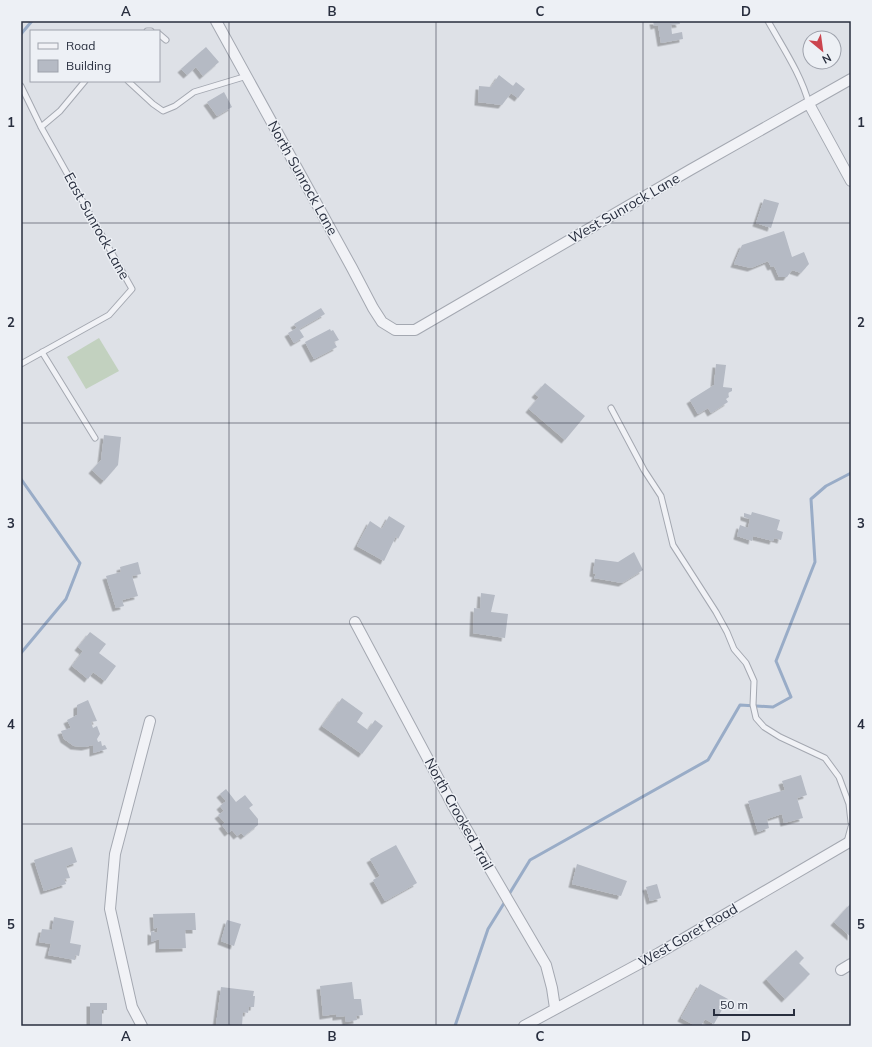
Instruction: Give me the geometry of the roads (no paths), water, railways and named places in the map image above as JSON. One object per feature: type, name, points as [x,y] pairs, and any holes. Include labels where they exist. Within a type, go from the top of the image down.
[{"type":"street","name":"North Sunrock Lane","points":[[216,21],[373,308],[382,322],[395,330]]},
{"type":"street","name":"West Sunrock Lane","points":[[395,330],[415,330],[437,318],[551,250],[851,79]]},
{"type":"street","points":[[809,104],[851,181]]},
{"type":"street","name":"North Crooked Trail","points":[[355,622],[453,806],[546,965],[552,988],[554,1008]]},
{"type":"street","points":[[142,1026],[132,1006],[110,909],[115,854],[150,721]]},
{"type":"street","name":"West Goret Road","points":[[524,1026],[554,1008],[660,953],[849,842]]},
{"type":"street","points":[[841,970],[851,964]]},
{"type":"lane","points":[[768,21],[795,70],[805,91],[809,104]]},
{"type":"lane","points":[[160,35],[166,40]]},
{"type":"lane","points":[[129,82],[163,111],[175,106],[194,92],[247,76]]},
{"type":"lane","points":[[41,126],[60,111],[84,82]]},
{"type":"lane","name":"East Sunrock Lane","points":[[21,86],[41,126],[132,289],[109,315],[21,364]]},
{"type":"lane","points":[[42,352],[95,438]]},
{"type":"lane","points":[[611,408],[644,470],[660,496],[673,546],[716,612],[734,649],[746,663],[754,681],[753,705],[756,718],[764,727],[780,737],[825,758],[839,776],[849,804],[851,822]]},
{"type":"lane","points":[[849,842],[851,827]]},
{"type":"waterway","points":[[21,34],[32,21]]},
{"type":"waterway","points":[[508,896],[530,860],[708,760],[740,705],[773,707],[791,697],[776,661],[815,562],[811,499],[826,486],[851,473]]},
{"type":"waterway","points":[[21,479],[80,563],[66,599],[21,653]]},
{"type":"waterway","points":[[455,1026],[488,929],[506,900]]}]
